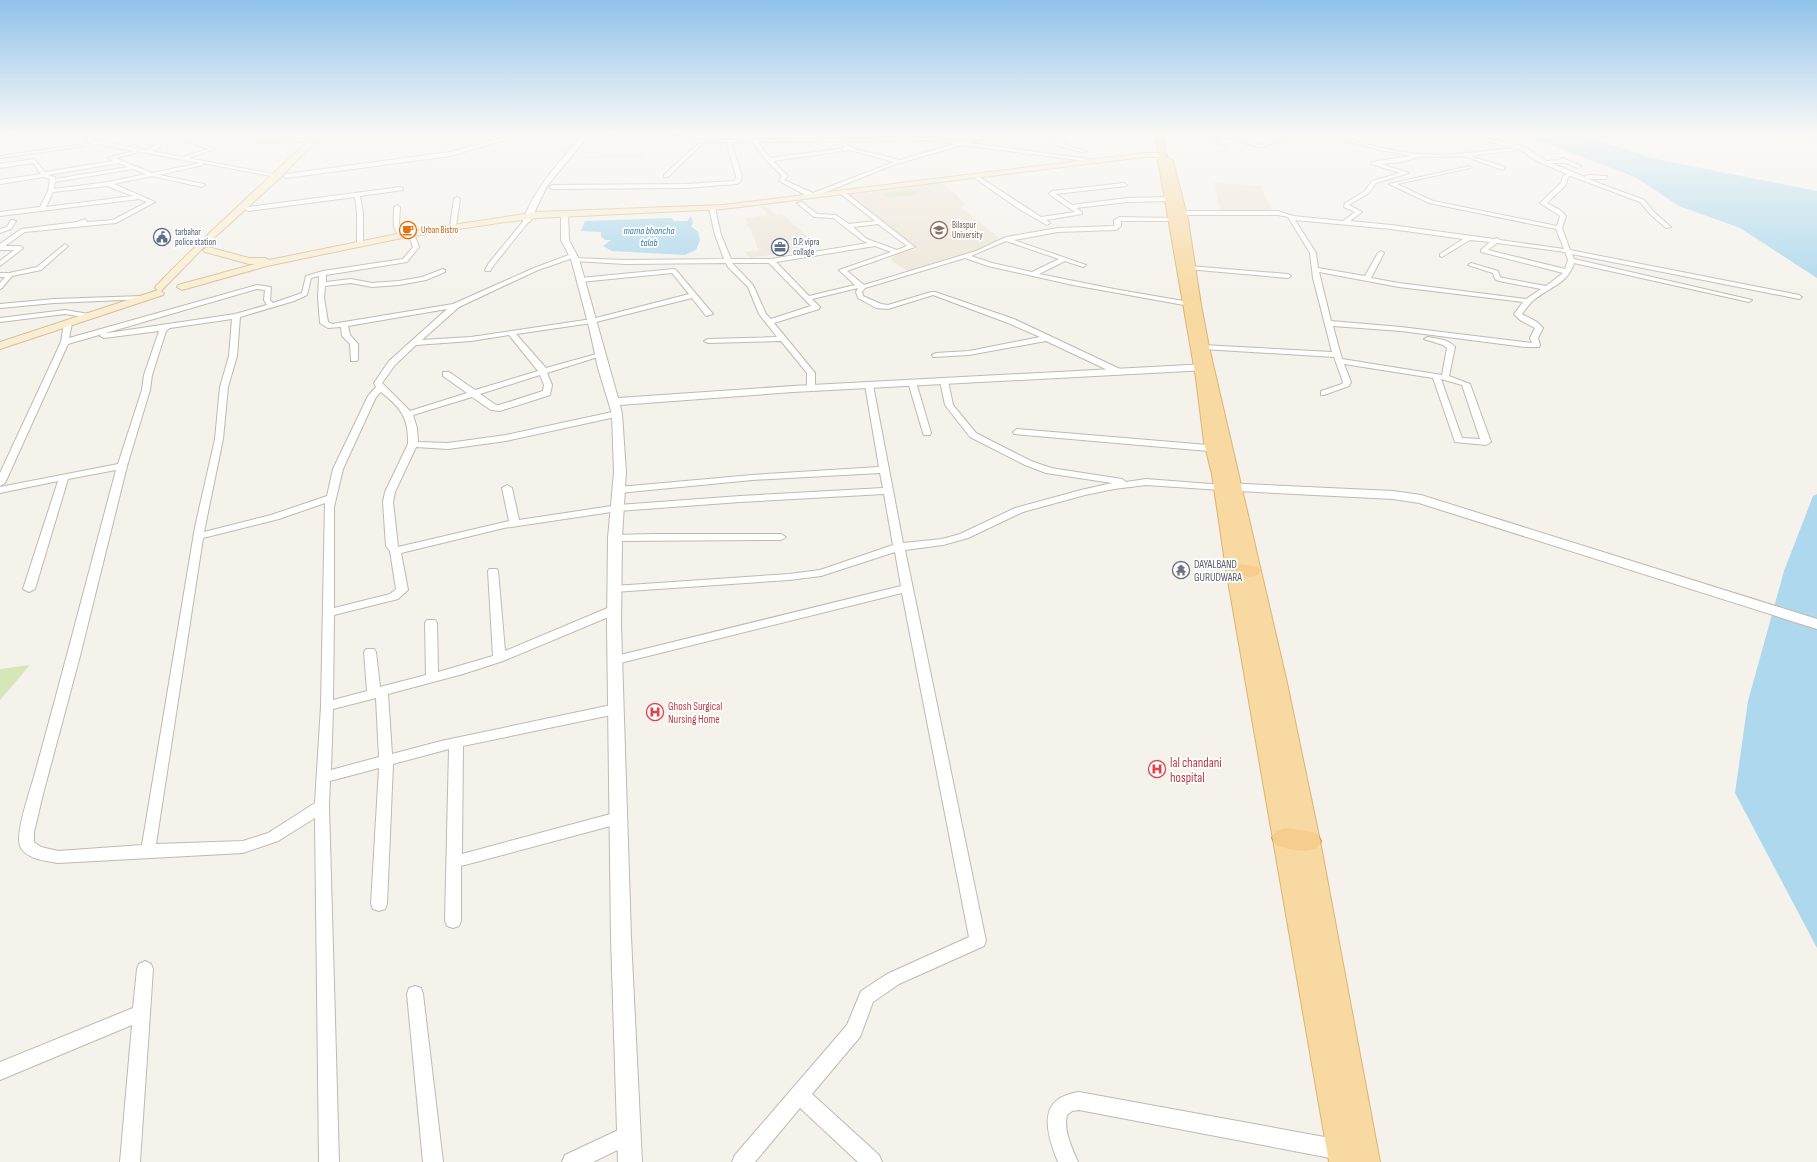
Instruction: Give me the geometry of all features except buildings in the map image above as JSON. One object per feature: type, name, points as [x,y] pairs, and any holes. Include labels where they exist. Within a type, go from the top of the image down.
[{"type":"main road","points":[[170,290],[201,245],[266,189]]},
{"type":"main road","points":[[170,290],[268,189]]},
{"type":"main road","points":[[712,209],[870,189]]},
{"type":"main road","points":[[0,346],[170,290],[276,262],[401,235],[453,226],[527,218],[712,209],[881,189]]},
{"type":"main road","points":[[1168,189],[1189,268],[1192,304],[1203,347],[1204,367]]},
{"type":"main road","points":[[1172,189],[1175,216],[1219,449],[1297,840],[1364,1162]]},
{"type":"main road","points":[[259,267],[412,236],[527,218]]},
{"type":"main road","points":[[208,250],[249,260],[276,262]]},
{"type":"main road","points":[[1297,840],[1344,1156]]},
{"type":"street","points":[[43,208],[50,191],[65,189]]},
{"type":"street","points":[[0,248],[23,230],[83,222],[114,222],[152,202],[120,189]]},
{"type":"street","points":[[248,209],[399,189]]},
{"type":"street","points":[[488,270],[490,264],[527,218],[542,189]]},
{"type":"street","points":[[538,217],[542,202],[551,189]]},
{"type":"street","points":[[799,189],[812,196],[827,189]]},
{"type":"street","points":[[994,189],[1021,208],[1058,230]]},
{"type":"street","points":[[1041,219],[1080,213],[1051,194],[1082,189]]},
{"type":"street","points":[[1124,189],[1127,200]]},
{"type":"street","points":[[1344,222],[1359,212],[1346,206],[1347,204],[1371,189]]},
{"type":"street","points":[[1403,189],[1431,202],[1559,228]]},
{"type":"street","points":[[1328,323],[1424,332],[1534,346],[1536,344],[1534,338],[1539,328],[1534,323],[1518,316],[1529,301],[1568,272],[1571,260],[1559,228],[1563,216],[1558,210],[1543,202],[1558,189]]},
{"type":"street","points":[[1612,189],[1642,201],[1653,214],[1668,226]]},
{"type":"street","points":[[357,194],[362,224],[360,244]]},
{"type":"street","points":[[844,194],[912,247],[842,270],[862,286]]},
{"type":"street","points":[[0,214],[139,197]]},
{"type":"street","points":[[453,226],[457,199]]},
{"type":"street","points":[[1071,207],[1127,200],[1170,199]]},
{"type":"street","points":[[800,203],[816,216],[834,216],[865,240],[897,252]]},
{"type":"street","points":[[397,207],[396,224],[401,235]]},
{"type":"street","points":[[712,209],[718,235],[730,266],[751,286],[763,314],[810,373],[812,388]]},
{"type":"street","points":[[807,298],[878,283],[965,256],[1015,236],[1058,230],[1116,228],[1120,218],[1278,213],[1288,215],[1292,218],[1313,253],[1314,269],[1328,323],[1347,384],[1324,393]]},
{"type":"street","points":[[564,216],[572,252],[615,408],[620,472],[615,538],[614,610],[621,930],[630,1162]]},
{"type":"street","points":[[1292,218],[1344,222],[1470,236],[1568,250],[1799,297]]},
{"type":"street","points":[[0,230],[9,228],[13,221]]},
{"type":"street","points":[[848,226],[878,222]]},
{"type":"street","points":[[322,279],[405,261],[416,247],[412,236]]},
{"type":"street","points":[[1442,255],[1470,236]]},
{"type":"street","points":[[1006,239],[1083,265]]},
{"type":"street","points":[[1498,240],[1483,251],[1568,272]]},
{"type":"street","points":[[322,279],[321,298],[324,323],[330,326],[456,306],[572,252],[625,262],[771,261],[875,244]]},
{"type":"street","points":[[0,275],[39,269],[65,246]]},
{"type":"street","points":[[0,248],[20,248],[0,264]]},
{"type":"street","points":[[1367,278],[1381,253]]},
{"type":"street","points":[[965,256],[991,265],[1057,281],[1145,298],[1192,304]]},
{"type":"street","points":[[1033,274],[1065,259]]},
{"type":"street","points":[[1571,260],[1748,300]]},
{"type":"street","points":[[769,322],[816,307],[771,261]]},
{"type":"street","points":[[1471,265],[1496,272],[1497,278],[1501,280],[1547,288]]},
{"type":"street","points":[[1189,268],[1288,276]]},
{"type":"street","points":[[1314,269],[1399,285],[1529,301]]},
{"type":"street","points":[[65,342],[236,316],[302,296],[305,294],[308,277],[351,281],[372,285],[424,279],[443,271]]},
{"type":"street","points":[[580,280],[671,271],[677,272],[709,314]]},
{"type":"street","points":[[0,287],[10,276],[9,274]]},
{"type":"street","points":[[862,286],[858,295],[879,306],[893,306],[933,293],[1011,321],[1117,370]]},
{"type":"street","points":[[65,342],[257,287],[269,288],[267,298],[271,306]]},
{"type":"street","points":[[413,343],[471,339],[592,321],[695,295]]},
{"type":"street","points":[[0,306],[54,301],[143,298]]},
{"type":"street","points":[[328,613],[394,597],[402,590],[395,550],[391,546],[388,502],[390,492],[413,444],[411,419],[396,401],[380,388],[378,383],[389,366],[456,306]]},
{"type":"street","points":[[0,320],[65,312],[89,316]]},
{"type":"street","points":[[148,851],[199,536],[219,439],[224,387],[233,356],[236,316]]},
{"type":"street","points":[[0,483],[65,342],[68,323]]},
{"type":"street","points":[[344,324],[346,336],[354,344],[354,359]]},
{"type":"street","points":[[164,328],[161,333],[148,376],[146,390],[122,466],[100,549],[74,656],[36,794],[27,832],[27,845],[37,852],[58,857],[243,847],[255,845],[274,837],[322,806]]},
{"type":"street","points":[[446,374],[494,408],[504,407],[547,393],[548,388],[546,378],[542,372],[542,369],[511,332]]},
{"type":"street","points":[[1424,332],[1425,338],[1446,343],[1451,347],[1446,374]]},
{"type":"street","points":[[936,355],[969,353],[1048,338]]},
{"type":"street","points":[[708,341],[783,339]]},
{"type":"street","points":[[1203,347],[1338,358],[1449,378],[1466,384],[1486,442],[1458,440],[1436,376]]},
{"type":"street","points":[[408,414],[600,355]]},
{"type":"street","points":[[413,444],[448,446],[506,438],[615,408],[812,388],[1117,370],[1204,367]]},
{"type":"street","points":[[944,380],[949,405],[973,435],[1028,463],[1049,471],[1130,484]]},
{"type":"street","points":[[912,382],[927,433]]},
{"type":"street","points":[[742,1162],[854,1031],[867,997],[893,979],[978,941],[899,548],[869,385]]},
{"type":"street","points":[[329,1162],[322,806],[327,706],[329,507],[338,469],[372,396],[380,388]]},
{"type":"street","points":[[1017,432],[1219,449]]},
{"type":"street","points":[[0,490],[122,466]]},
{"type":"street","points":[[619,490],[692,481],[775,474],[884,470]]},
{"type":"street","points":[[29,589],[64,478]]},
{"type":"street","points":[[614,589],[789,577],[820,573],[899,548],[942,542],[964,536],[1019,510],[1084,492],[1130,484],[1161,482],[1227,487],[1393,495],[1421,499],[1659,572],[1817,624]]},
{"type":"street","points":[[507,488],[515,524]]},
{"type":"street","points":[[395,550],[404,550],[454,536],[515,524],[618,508],[740,498],[888,491]]},
{"type":"street","points":[[199,536],[275,517],[332,497]]},
{"type":"street","points":[[615,538],[781,537]]},
{"type":"street","points":[[493,571],[499,658]]},
{"type":"street","points":[[616,660],[907,588]]},
{"type":"street","points":[[327,706],[432,678],[499,658],[614,610]]},
{"type":"street","points":[[431,624],[432,678]]},
{"type":"street","points":[[370,652],[378,692],[386,761],[379,904]]},
{"type":"street","points":[[324,777],[456,743],[616,710]]},
{"type":"street","points":[[454,921],[456,743]]},
{"type":"street","points":[[454,862],[618,818]]},
{"type":"street","points":[[130,1162],[145,969]]},
{"type":"street","points":[[415,994],[433,1162]]},
{"type":"street","points":[[0,1071],[141,1013]]},
{"type":"street","points":[[799,1095],[872,1162]]},
{"type":"street","points":[[1068,1162],[1059,1141],[1057,1117],[1060,1109],[1067,1102],[1079,1101],[1344,1156]]},
{"type":"street","points":[[572,1162],[629,1134]]},
{"type":"shaded area","name":"Bilaspur University","points":[[896,189],[950,189],[965,205],[962,206],[962,208],[998,237],[998,242],[973,255],[911,273],[893,262],[891,259],[898,253],[917,249],[846,196]]},
{"type":"shaded area","points":[[1215,189],[1262,189],[1273,213],[1221,211]]},
{"type":"shaded area","points":[[761,207],[767,207],[776,215],[782,214],[813,239],[801,241],[809,249],[750,258],[745,252],[759,250],[759,248],[757,247],[751,229],[746,224],[748,224],[748,222],[744,219],[768,215]]},
{"type":"green space","points":[[912,190],[918,194],[888,198],[882,193]]},
{"type":"green space","points":[[30,665],[0,700],[0,669]]},
{"type":"water","points":[[1654,189],[1808,189],[1817,191],[1817,278],[1740,228],[1679,206]]},
{"type":"water","name":"mama bhancha talab","points":[[691,216],[693,223],[691,226],[698,232],[700,240],[696,250],[685,255],[612,251],[603,246],[611,240],[605,240],[601,236],[601,232],[581,231],[585,221],[671,218],[674,221],[687,221]]},
{"type":"water","points":[[1817,494],[1817,948],[1735,793],[1748,701],[1784,571],[1813,496]]},
{"type":"place","name":"Urban Bistro","points":[[408,230]]},
{"type":"place","name":"Bilaspur University","points":[[939,230]]},
{"type":"place","name":"tarbahar police station","points":[[162,237]]},
{"type":"place","name":"D.P. vipra collage","points":[[780,247]]},
{"type":"place","name":"DAYALBAND GURUDWARA","points":[[1181,570]]},
{"type":"place","name":"Ghosh Surgical Nursing Home","points":[[655,712]]},
{"type":"place","name":"lal chandani hospital","points":[[1157,769]]}]
